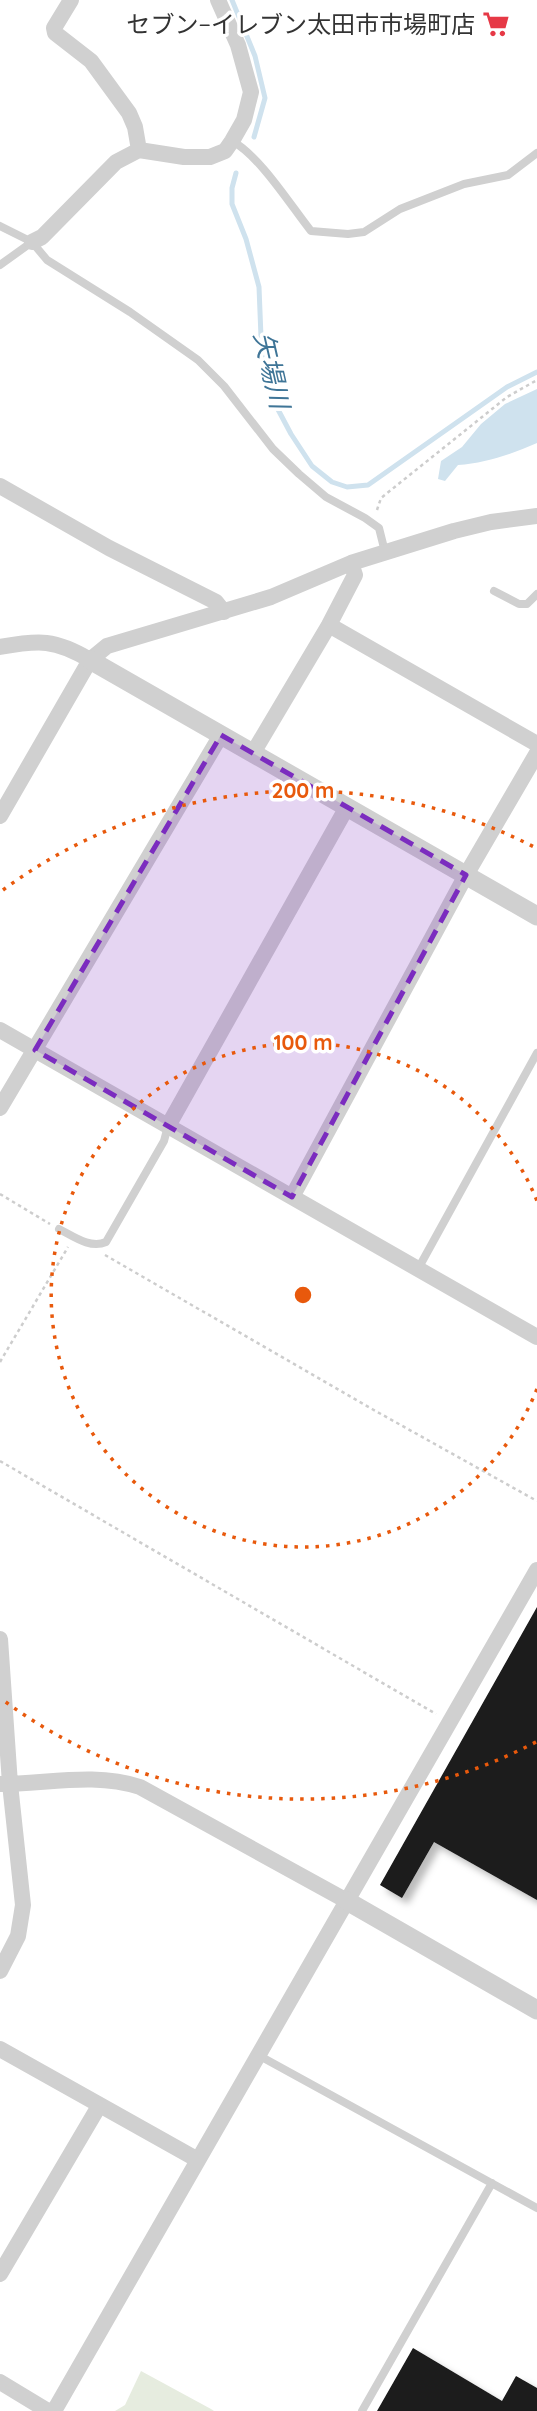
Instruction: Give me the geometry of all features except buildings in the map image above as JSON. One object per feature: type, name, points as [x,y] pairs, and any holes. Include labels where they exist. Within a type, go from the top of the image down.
[{"type":"street","points":[[71,0],[54,28],[55,33],[91,61],[129,113],[139,150]]},
{"type":"street","points":[[32,242],[42,237],[116,162],[139,150],[184,157],[210,157],[225,151],[244,120],[250,92],[238,45],[218,0]]},
{"type":"street","points":[[0,486],[109,548],[216,601],[224,612]]},
{"type":"street","points":[[0,816],[90,660],[107,646],[271,597],[351,563],[385,552],[491,522],[537,516]]},
{"type":"street","points":[[253,753],[329,625],[355,575],[351,563]]},
{"type":"street","points":[[329,625],[537,744]]},
{"type":"street","points":[[0,647],[56,643],[90,660],[537,916]]},
{"type":"street","points":[[0,1108],[221,735]]},
{"type":"street","points":[[292,1197],[466,875],[537,753]]},
{"type":"street","points":[[168,1126],[347,807]]},
{"type":"street","points":[[0,1030],[537,1337]]},
{"type":"street","points":[[54,2411],[537,1570]]},
{"type":"street","points":[[0,1639],[5,1784],[23,1905],[18,1936],[0,1972]]},
{"type":"street","points":[[5,1784],[93,1779],[120,1781],[140,1787],[537,2010]]},
{"type":"street","points":[[0,2049],[198,2161]]},
{"type":"street","points":[[0,2274],[99,2106]]},
{"type":"street","points":[[0,2382],[48,2411]]},
{"type":"lane","points":[[232,141],[242,146],[258,162],[311,232],[348,234],[364,232],[400,209],[464,184],[508,175],[537,153]]},
{"type":"lane","points":[[0,226],[32,242],[47,260],[130,312],[198,360],[224,386],[273,449],[299,474],[326,497],[379,528],[385,552]]},
{"type":"lane","points":[[0,265],[32,242]]},
{"type":"lane","points":[[494,591],[519,604],[527,604],[537,594]]},
{"type":"lane","points":[[418,1269],[537,1053]]},
{"type":"lane","points":[[59,1229],[86,1243],[99,1245],[106,1242],[164,1141],[168,1126]]},
{"type":"lane","points":[[258,2055],[537,2208]]},
{"type":"lane","points":[[362,2411],[492,2183]]},
{"type":"path","points":[[372,523],[381,498],[507,397],[537,380]]},
{"type":"path","points":[[0,1194],[59,1229]]},
{"type":"path","points":[[0,1362],[74,1237]]},
{"type":"path","points":[[99,1245],[105,1255],[537,1501]]},
{"type":"path","points":[[0,1461],[450,1722]]},
{"type":"highlighted area","points":[[221,735],[466,875],[292,1197],[35,1050]]},
{"type":"shaded area","points":[[141,2371],[214,2411],[115,2411],[125,2405]]},
{"type":"water","points":[[537,389],[537,443],[499,457],[458,465],[445,481],[438,479],[441,461],[462,447],[481,424],[505,404]]},
{"type":"waterway","name":"矢場川","points":[[232,0],[255,56],[265,98],[254,137]]},
{"type":"waterway","name":"矢場川","points":[[236,173],[232,204],[246,239],[259,287],[261,337],[274,402],[312,466],[332,482],[347,487],[368,485],[507,387],[537,372]]},
{"type":"place","name":"セブン−イレブン太田市市場町店","points":[[496,24]]}]
